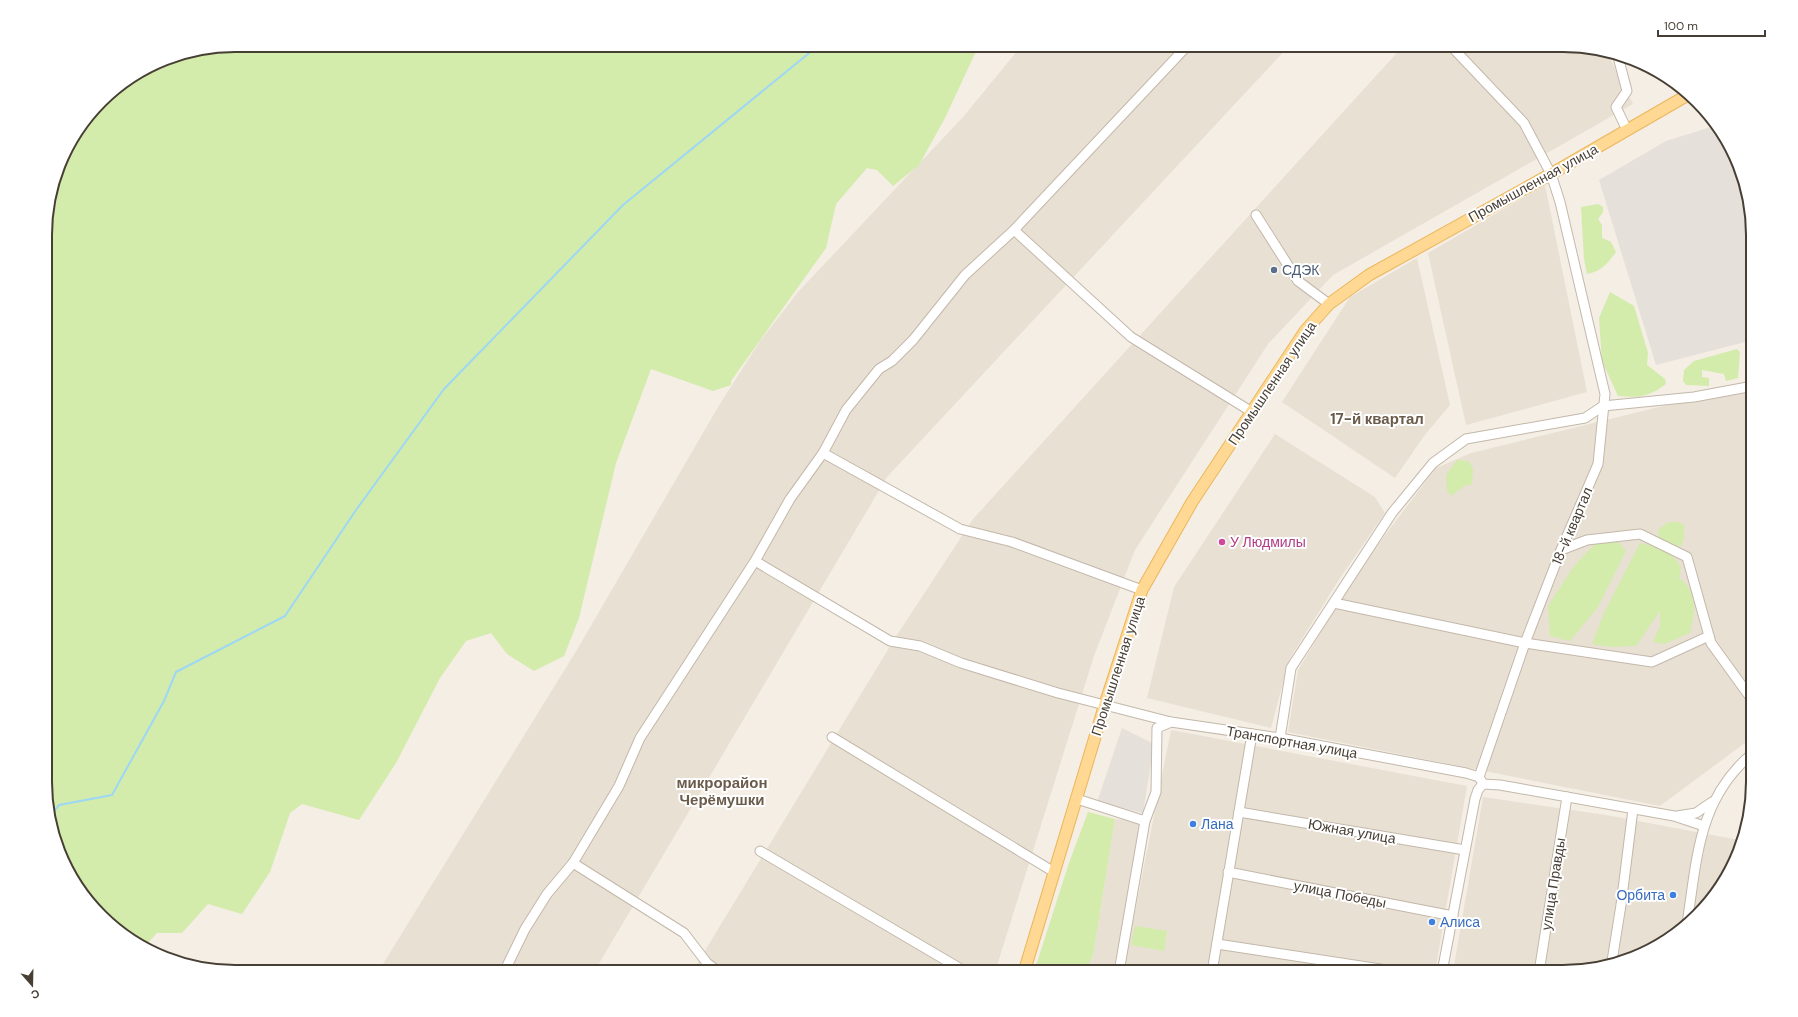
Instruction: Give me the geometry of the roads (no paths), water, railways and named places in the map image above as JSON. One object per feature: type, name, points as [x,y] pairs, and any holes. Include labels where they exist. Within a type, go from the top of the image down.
[{"type":"main road","name":"Промышленная улица","points":[[1026,965],[1105,704],[1142,590],[1192,502],[1299,339],[1329,304],[1369,275],[1551,174],[1684,97]]},
{"type":"street","points":[[507,965],[528,923],[547,894],[573,863],[619,786],[640,738],[755,561],[790,499],[823,453],[846,410],[878,369],[892,361],[913,340],[965,275],[1014,230],[1181,52]]},
{"type":"street","name":"18-й квартал","points":[[1443,965],[1475,799],[1525,643],[1561,550],[1598,464],[1603,406],[1606,394],[1560,202],[1551,174],[1524,123],[1457,52]]},
{"type":"street","points":[[1619,61],[1627,91],[1616,107],[1627,130]]},
{"type":"street","points":[[1256,215],[1298,281],[1329,304]]},
{"type":"street","points":[[1014,230],[1131,337],[1252,412]]},
{"type":"street","points":[[1280,738],[1291,668],[1392,513],[1432,463],[1466,439],[1585,418],[1603,406],[1694,397],[1746,387]]},
{"type":"street","points":[[823,453],[960,529],[1012,542],[1142,590]]},
{"type":"street","points":[[1561,550],[1587,540],[1640,534],[1687,557],[1711,643],[1746,691]]},
{"type":"street","name":"Транспортная улица","points":[[755,561],[890,641],[920,646],[961,663],[1058,693],[1171,722],[1280,738],[1466,773],[1481,781],[1500,785],[1674,816]]},
{"type":"street","points":[[1334,603],[1525,643],[1652,662],[1709,636]]},
{"type":"street","points":[[1120,965],[1145,821],[1156,792],[1157,728],[1171,722]]},
{"type":"street","points":[[1213,965],[1252,734]]},
{"type":"street","points":[[832,737],[1054,872]]},
{"type":"street","points":[[1688,916],[1704,826],[1713,801],[1729,776],[1746,760]]},
{"type":"street","name":"улица Правды","points":[[1540,965],[1567,797]]},
{"type":"street","points":[[1077,799],[1145,821]]},
{"type":"street","points":[[1674,816],[1696,813],[1713,801]]},
{"type":"street","points":[[1612,958],[1621,905],[1633,809]]},
{"type":"street","name":"Южная улица","points":[[1239,812],[1465,850]]},
{"type":"street","points":[[1674,816],[1704,826]]},
{"type":"street","points":[[760,851],[954,965]]},
{"type":"street","points":[[573,863],[684,933],[710,965]]},
{"type":"street","name":"улица Победы","points":[[1228,872],[1452,916]]},
{"type":"street","points":[[1217,944],[1354,965]]},
{"type":"waterway","points":[[55,810],[59,805],[112,795],[164,701],[176,672],[285,616],[356,510],[444,389],[623,205],[810,52]]},
{"type":"place","name":"СДЭК","points":[[1274,270]]},
{"type":"place","name":"У Людмилы","points":[[1222,542]]},
{"type":"place","name":"Лана","points":[[1193,824]]},
{"type":"place","name":"Орбита","points":[[1673,895]]},
{"type":"place","name":"Алиса","points":[[1432,922]]},
{"type":"district","name":"17-й квартал","points":[[1377,419]]},
{"type":"district","name":"микрорайон Черёмушки","points":[[722,792]]}]
